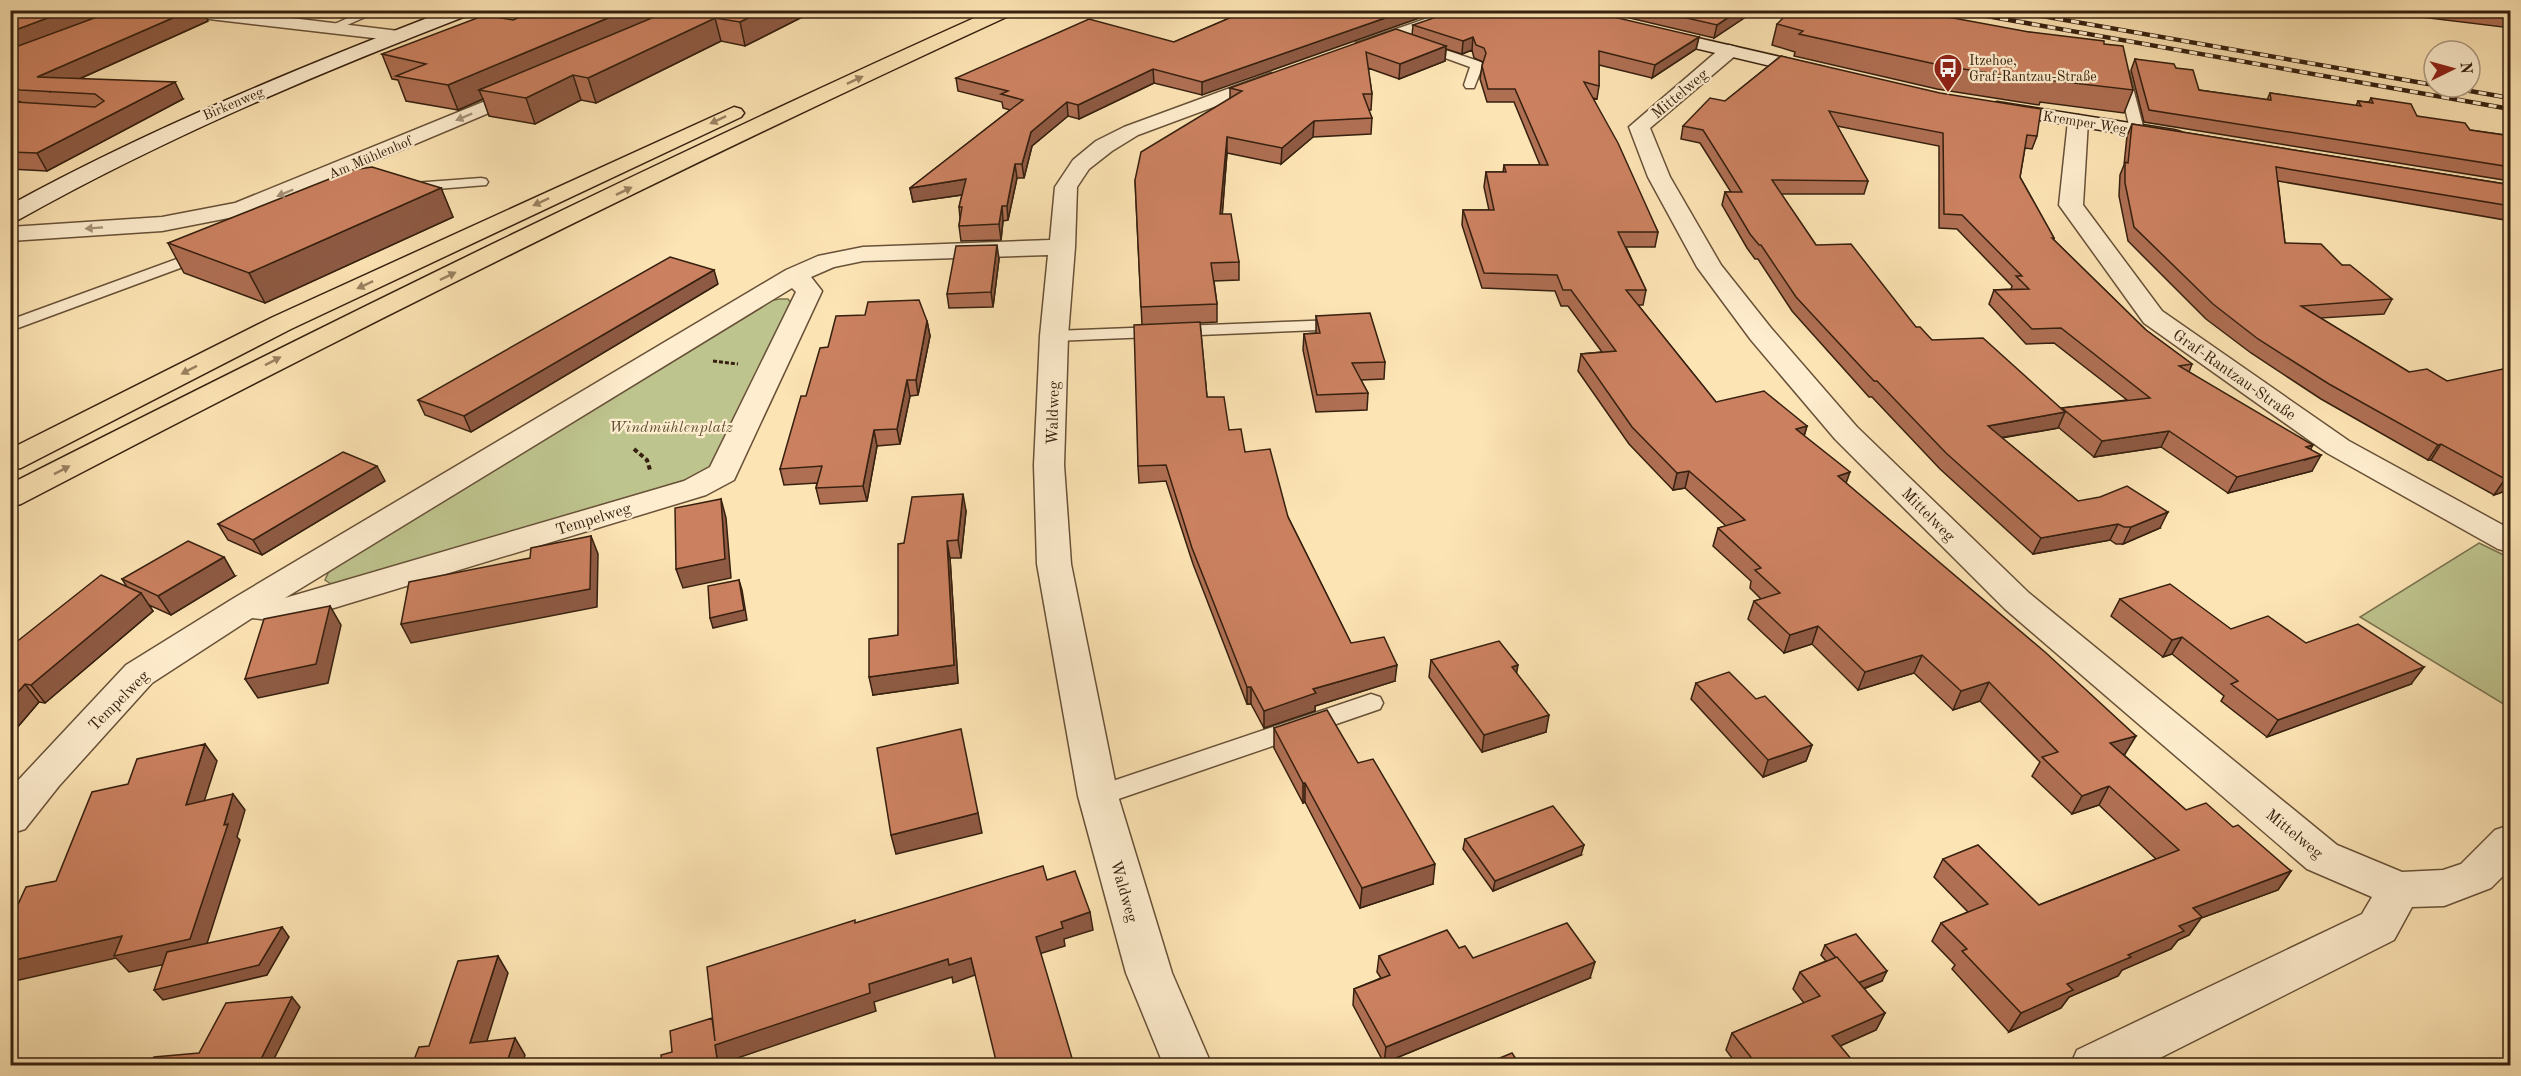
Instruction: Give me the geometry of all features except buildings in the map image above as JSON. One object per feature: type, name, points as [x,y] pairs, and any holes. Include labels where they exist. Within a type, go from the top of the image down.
[{"type":"highway","points":[[10,461],[282,323],[697,130],[963,10]]},
{"type":"highway","points":[[10,497],[289,353],[802,104],[1007,10]]},
{"type":"street","points":[[175,10],[399,36]]},
{"type":"street","name":"Birkenweg","points":[[10,215],[91,169],[165,133],[465,10]]},
{"type":"street","points":[[1340,55],[1469,10]]},
{"type":"street","points":[[1632,28],[1838,76]]},
{"type":"street","name":"Mittelweg","points":[[1729,51],[1639,127],[1659,177],[1710,267],[1761,334],[1846,433],[2017,601],[2322,857],[2399,890],[2444,888],[2476,876],[2511,842]]},
{"type":"street","name":"Waldweg","points":[[1188,1065],[1149,973],[1098,796],[1054,564],[1049,465],[1054,336],[1063,247],[1066,187],[1081,165],[1104,146],[1131,131],[1297,69]]},
{"type":"street","name":"Am Mühlenhof","points":[[10,234],[162,224],[241,209],[550,80]]},
{"type":"street","name":"Kremper Weg","points":[[1980,105],[2193,139]]},
{"type":"street","name":"Graf-Rantzau-Straße","points":[[2078,120],[2071,205],[2153,317],[2338,447],[2511,542]]},
{"type":"street","name":"Tempelweg","points":[[10,818],[45,775],[140,674],[246,606],[795,275],[827,261],[862,254],[1063,247]]},
{"type":"street","name":"Tempelweg","points":[[246,606],[289,610],[695,488],[723,473],[808,291],[795,275]]},
{"type":"street","points":[[2094,1065],[2378,927],[2399,890]]},
{"type":"lane","points":[[332,28],[376,10]]},
{"type":"lane","points":[[1392,37],[1477,64],[1470,85]]},
{"type":"lane","points":[[2122,69],[2137,130]]},
{"type":"lane","points":[[383,190],[427,184],[481,182]]},
{"type":"lane","points":[[10,326],[220,248]]},
{"type":"lane","points":[[1054,336],[1336,325]]},
{"type":"lane","points":[[1098,796],[1371,703]]},
{"type":"path","points":[[669,350],[695,359],[741,365],[737,373]]},
{"type":"path","points":[[634,449],[647,460],[652,479]]},
{"type":"green space","name":"Windmühlenplatz","points":[[788,299],[793,305],[714,466],[696,477],[348,580],[331,584],[325,580],[329,571],[768,301]]},
{"type":"green space","points":[[2479,543],[2510,558],[2510,708],[2360,617]]},
{"type":"railway","points":[[1953,10],[2510,109]]},
{"type":"railway","points":[[2008,10],[2422,83]]},
{"type":"railway","points":[[2482,93],[2510,98]]},
{"type":"place","name":"Itzehoe, Graf-Rantzau-Straße","points":[[1948,94]]}]
